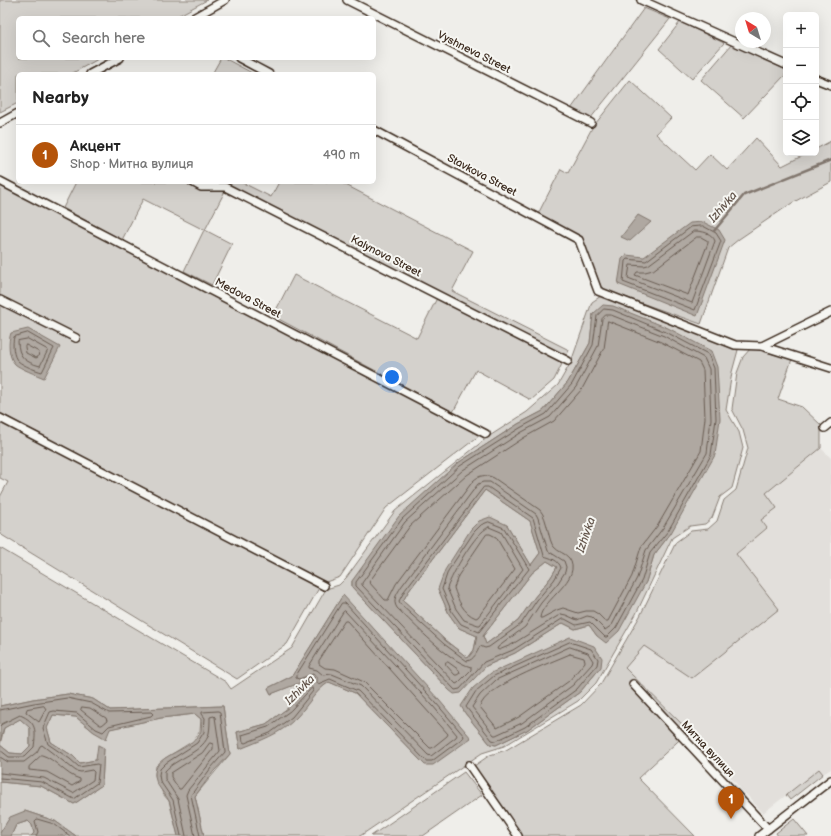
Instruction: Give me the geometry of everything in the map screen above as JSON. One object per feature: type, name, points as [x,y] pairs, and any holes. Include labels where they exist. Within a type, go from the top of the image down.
[{"type":"street","points":[[197,16],[225,0]]},
{"type":"street","name":"Vyshneva Street","points":[[347,0],[591,123]]},
{"type":"street","points":[[641,0],[783,64]]},
{"type":"street","points":[[94,72],[116,60]]},
{"type":"street","points":[[243,60],[265,72]]},
{"type":"street","points":[[819,80],[831,85]]},
{"type":"street","points":[[0,123],[16,114]]},
{"type":"street","name":"Stavkova Street","points":[[376,131],[579,240],[598,291],[735,345],[762,346]]},
{"type":"street","name":"Medova Street","points":[[0,181],[486,434]]},
{"type":"street","name":"Kalynova Street","points":[[196,184],[201,186],[225,187],[568,361]]},
{"type":"street","points":[[0,300],[76,338]]},
{"type":"street","points":[[762,346],[831,312]]},
{"type":"street","points":[[762,346],[831,368]]},
{"type":"street","points":[[0,418],[324,586]]},
{"type":"street","points":[[825,428],[831,422]]},
{"type":"street","name":"Митна вулиця","points":[[633,684],[768,829]]},
{"type":"street","points":[[469,765],[518,836]]},
{"type":"street","points":[[758,836],[831,780]]},
{"type":"shaded area","points":[[0,0],[207,0],[178,16],[16,16],[16,60],[96,60],[75,72],[16,72],[16,104],[0,112]]},
{"type":"shaded area","points":[[644,8],[670,19],[590,119],[571,109]]},
{"type":"shaded area","points":[[680,22],[724,43],[692,79],[659,49]]},
{"type":"shaded area","points":[[732,44],[735,45],[735,48],[740,48],[783,69],[783,77],[744,118],[701,80]]},
{"type":"shaded area","points":[[220,60],[228,60],[250,72],[213,72]]},
{"type":"shaded area","points":[[630,80],[671,118],[656,134],[695,170],[710,154],[727,170],[756,138],[782,166],[802,156],[819,156],[819,147],[831,141],[831,182],[792,203],[728,248],[701,324],[602,289],[581,237],[538,214],[561,169],[568,173],[592,128]]},
{"type":"shaded area","points":[[75,184],[190,184],[201,190],[225,191],[205,230],[232,244],[212,285],[184,271],[204,230],[143,199],[122,240],[63,208]]},
{"type":"shaded area","points":[[202,184],[245,184],[271,197],[278,184],[344,184],[473,251],[452,291],[569,350],[566,357],[226,185]]},
{"type":"shaded area","points":[[0,185],[480,435],[386,508],[340,577],[323,583],[0,413]]},
{"type":"shaded area","points":[[294,275],[417,338],[437,298],[563,362],[554,380],[531,400],[476,370],[453,412],[273,316]]},
{"type":"shaded area","points":[[601,296],[738,350],[732,372],[726,410],[739,432],[743,448],[732,488],[720,497],[712,518],[705,524],[690,526],[672,538],[636,614],[596,683],[578,701],[504,746],[482,753],[360,836],[204,836],[195,796],[230,754],[223,706],[110,710],[93,699],[68,694],[0,706],[0,548],[226,682],[231,689],[292,648],[326,589],[339,585],[346,578],[395,511],[488,437],[527,412],[558,385],[571,362],[592,302]],"holes":[[[593,314],[671,533],[654,555],[646,582],[597,636],[589,625],[575,629],[563,623],[515,653],[486,666],[449,690],[352,587],[352,581],[458,463],[518,424],[543,411],[568,382],[590,343]],[[343,595],[425,765],[355,693],[329,682],[240,749],[237,732],[266,724],[288,708],[316,676],[271,694],[268,688],[292,676]],[[601,667],[580,692],[527,730],[496,745],[490,744],[465,713]]]},
{"type":"shaded area","points":[[751,348],[792,359],[778,399],[802,407],[821,425],[821,448],[766,493],[777,508],[761,520],[767,528],[736,554],[779,609],[692,678],[644,646],[625,668],[689,731],[638,778],[695,836],[522,836],[474,766],[490,755],[506,750],[581,705],[600,685],[640,616],[676,542],[691,531],[708,529],[717,521],[724,500],[736,490],[748,448],[743,430],[732,409],[737,373],[743,357]]},
{"type":"shaded area","points":[[0,422],[319,588],[287,644],[237,679],[0,534],[0,497],[8,482],[0,478]]},
{"type":"shaded area","points":[[821,448],[831,458],[831,769],[823,774],[819,770],[763,813],[689,731],[625,668],[644,646],[778,608],[735,554],[767,528],[761,521],[765,493]]},
{"type":"shaded area","points":[[485,490],[530,521],[540,553],[531,565],[507,525],[438,589],[449,614],[459,628],[477,636],[474,650],[468,658],[446,641],[403,601],[408,592]]},
{"type":"shaded area","points":[[547,561],[557,567],[551,577],[518,621],[486,644],[483,636],[532,573]]},
{"type":"shaded area","points":[[195,714],[201,719],[200,731],[193,741],[164,759],[156,766],[155,775],[163,794],[169,801],[178,836],[76,836],[55,821],[25,811],[0,833],[0,782],[41,786],[74,804],[102,785],[104,748],[96,760],[80,763],[73,756],[51,742],[47,728],[53,715],[76,717],[94,732],[161,718]]},
{"type":"shaded area","points":[[20,719],[30,727],[30,746],[22,754],[10,753],[0,745],[4,728]]},
{"type":"shaded area","points":[[819,769],[823,774],[790,800],[786,795]]},
{"type":"shaded area","points":[[464,772],[482,795],[423,836],[371,836]]},
{"type":"shaded area","points":[[794,819],[808,836],[778,836],[776,833]]},
{"type":"shaded area","points":[[28,821],[32,825],[34,833],[31,836],[11,836],[16,825]]},
{"type":"water","points":[[638,215],[651,222],[630,241],[621,237]]},
{"type":"water","points":[[703,222],[719,230],[725,240],[697,316],[618,284],[622,259],[626,255],[644,257],[690,223]]},
{"type":"water","points":[[603,305],[613,306],[668,328],[711,351],[717,367],[720,419],[715,455],[671,533],[654,555],[646,582],[619,631],[606,643],[597,636],[589,625],[575,629],[563,623],[515,653],[486,666],[461,693],[454,694],[352,587],[352,581],[399,516],[458,463],[518,424],[543,411],[568,382],[590,343],[593,314]],"holes":[[[485,490],[530,521],[540,553],[531,565],[507,525],[490,517],[479,521],[471,529],[445,570],[438,589],[449,614],[459,628],[477,636],[474,650],[468,658],[446,641],[403,601],[408,592]],[[547,561],[557,567],[551,577],[518,621],[486,644],[483,636],[532,573]]]},
{"type":"water","points":[[28,329],[60,347],[44,378],[17,366],[11,357],[9,340],[11,333]]},
{"type":"water","points":[[343,595],[439,700],[471,738],[433,765],[425,765],[355,693],[329,682],[315,694],[300,714],[290,724],[270,736],[240,749],[237,732],[266,724],[288,708],[315,677],[271,694],[268,688],[292,676]]},
{"type":"water","points":[[570,637],[594,646],[602,658],[601,667],[580,692],[527,730],[496,745],[490,744],[461,706],[473,688],[491,673]]},
{"type":"water","points":[[68,694],[93,699],[110,710],[223,706],[230,754],[214,771],[195,796],[204,836],[178,836],[170,803],[158,786],[155,778],[157,766],[162,761],[168,756],[184,748],[197,738],[201,731],[201,719],[195,714],[161,718],[110,729],[106,739],[94,732],[76,717],[53,715],[47,728],[51,742],[73,756],[80,763],[96,760],[98,745],[104,748],[102,785],[74,804],[41,786],[0,782],[0,745],[10,753],[22,754],[30,746],[30,728],[20,719],[4,728],[0,742],[0,706]]},
{"type":"water","points":[[25,811],[55,821],[76,836],[31,836],[34,833],[32,825],[28,821],[16,825],[11,836],[0,836],[0,833],[10,817]]},
{"type":"waterway","name":"Izhivka","points":[[714,231],[744,195],[831,160]]},
{"type":"place","name":"Акцент","points":[[731,819]]}]
